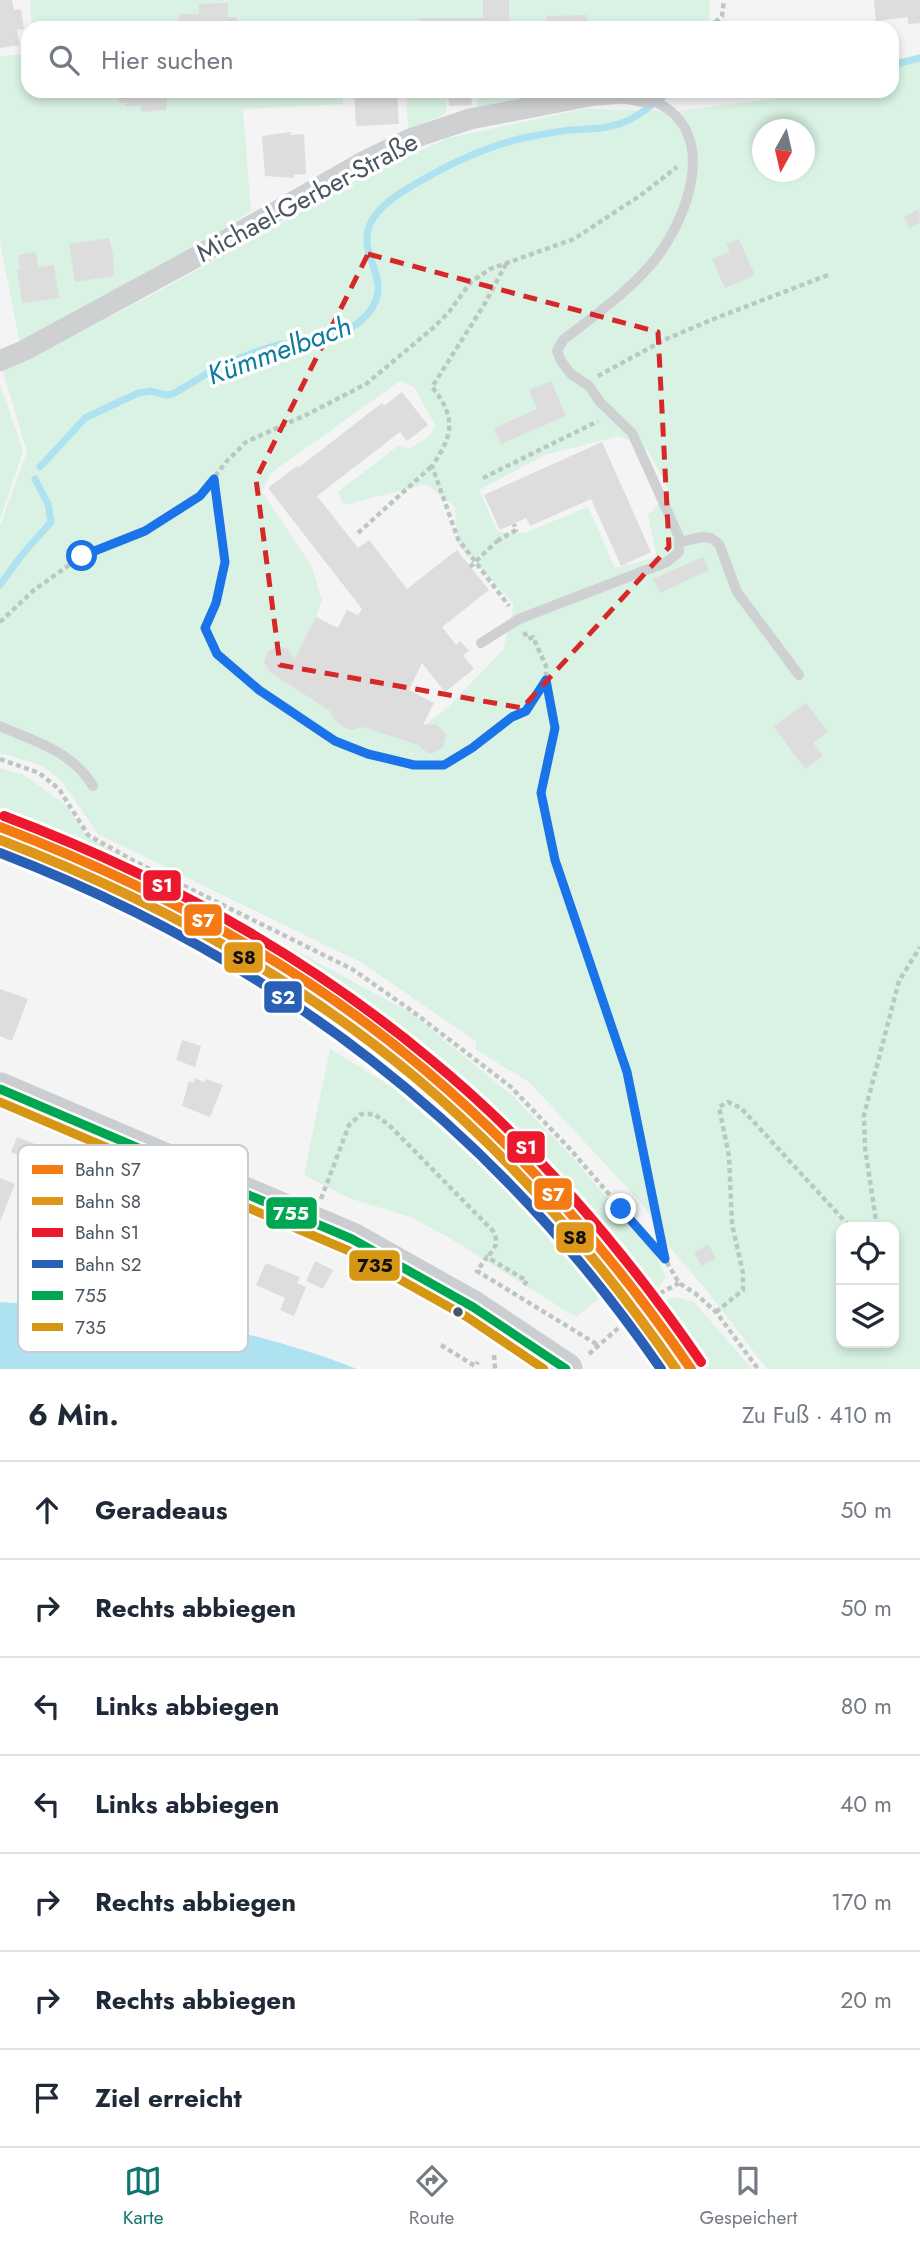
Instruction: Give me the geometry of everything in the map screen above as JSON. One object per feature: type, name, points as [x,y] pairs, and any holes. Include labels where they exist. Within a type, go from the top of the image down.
[{"type":"main road","points":[[0,1089],[132,1145]]},
{"type":"main road","points":[[248,1194],[352,1239],[574,1365]]},
{"type":"street","name":"Michael-Gerber-Straße","points":[[0,360],[25,350],[361,163],[410,139],[470,119],[579,98]]},
{"type":"street","name":"Michael-Gerber-Straße","points":[[641,98],[655,102]]},
{"type":"lane","name":"Michael-Gerber-Straße","points":[[585,383],[566,369],[558,354],[558,348],[563,340],[622,294],[653,262],[673,233],[687,200],[692,176],[692,155],[684,129],[676,116],[655,102]]},
{"type":"lane","points":[[481,643],[519,620],[667,562],[676,556],[679,537],[632,433],[585,383]]},
{"type":"lane","points":[[680,542],[702,537],[713,539],[719,544],[737,592],[799,675]]},
{"type":"lane","points":[[0,726],[71,759],[85,772],[93,786]]},
{"type":"path","points":[[717,21],[722,16],[724,0]]},
{"type":"path","points":[[0,622],[65,566],[82,556],[145,531],[200,496],[226,462],[246,442],[366,384],[441,320],[480,274],[585,233],[641,195],[692,155]]},
{"type":"path","points":[[358,533],[432,466],[443,450],[449,434],[450,415],[432,387],[484,305],[506,264]]},
{"type":"path","points":[[585,383],[664,340],[828,275]]},
{"type":"path","points":[[484,478],[612,414]]},
{"type":"path","points":[[432,466],[458,539],[519,620]]},
{"type":"path","points":[[214,479],[225,562],[216,603],[205,628],[217,654],[259,690],[335,741],[368,754],[414,765],[444,765],[472,748],[512,717],[526,711],[546,680]]},
{"type":"path","points":[[470,566],[497,541],[516,530],[514,524]]},
{"type":"path","points":[[528,639],[533,637],[546,666],[555,728],[541,793],[552,847],[627,1072],[665,1259]]},
{"type":"path","points":[[0,759],[39,773],[59,789],[88,835],[134,861],[352,969],[511,1087],[570,1149],[665,1259],[679,1283],[716,1312],[758,1369]]},
{"type":"path","points":[[876,1222],[865,1148],[864,1115],[899,981],[920,947]]},
{"type":"path","points":[[716,1312],[743,1290],[743,1273],[732,1224],[730,1156],[719,1107],[728,1102],[741,1108],[845,1222]]},
{"type":"path","points":[[313,1222],[349,1125],[356,1117],[370,1113],[389,1125],[493,1231],[496,1244],[477,1271],[598,1345]]},
{"type":"path","points":[[486,1257],[527,1281],[524,1285]]},
{"type":"path","points":[[574,1365],[653,1297],[679,1283]]},
{"type":"path","points":[[441,1345],[475,1366],[478,1362]]},
{"type":"highlighted area","points":[[368,254],[658,332],[669,547],[522,708],[280,665],[256,479]]},
{"type":"green space","points":[[30,0],[710,0],[709,21],[32,21]]},
{"type":"green space","points":[[21,54],[21,98],[343,98],[343,104],[243,109],[251,211],[174,261],[20,343],[0,242],[0,56]]},
{"type":"green space","points":[[920,61],[920,1369],[767,1369],[668,1245],[644,1206],[529,1082],[475,1049],[477,1042],[362,963],[98,834],[60,779],[40,765],[0,753],[0,525],[27,452],[3,372],[165,288],[349,184],[448,138],[584,109],[678,111],[776,98],[899,98],[899,66]],"holes":[[[400,381],[414,387],[435,425],[430,436],[410,449],[399,445],[338,492],[344,505],[426,484],[455,507],[458,545],[514,604],[503,650],[445,710],[418,730],[298,669],[322,600],[311,565],[262,492],[271,473]],[[619,436],[648,450],[670,493],[648,515],[657,557],[615,568],[588,507],[524,533],[498,532],[479,490],[545,455]]]},
{"type":"green space","points":[[406,98],[447,98],[446,114],[408,129]]},
{"type":"green space","points":[[478,98],[535,98],[477,109]]},
{"type":"green space","points":[[0,384],[23,451],[0,520]]},
{"type":"green space","points":[[0,768],[24,775],[66,805],[87,837],[411,1013],[514,1097],[574,1159],[654,1253],[666,1277],[659,1287],[650,1292],[530,1149],[435,1064],[317,976],[204,908],[32,819],[0,808]]},
{"type":"green space","points":[[330,1049],[409,1097],[500,1176],[604,1295],[576,1317],[446,1236],[410,1217],[349,1198],[304,1175]]},
{"type":"green space","points":[[670,1298],[695,1303],[752,1369],[702,1369],[659,1303]]},
{"type":"water","points":[[0,1302],[18,1303],[18,1352],[248,1352],[248,1335],[302,1349],[357,1369],[0,1369]]},
{"type":"building","points":[[0,0],[12,0],[14,10],[21,9],[23,21],[21,29],[17,30],[19,45],[0,48]]},
{"type":"building","points":[[483,0],[509,0],[509,21],[420,21],[420,18],[483,18]]},
{"type":"building","points":[[874,0],[920,0],[920,23],[908,24],[908,17],[876,21]]},
{"type":"building","points":[[228,3],[228,17],[237,17],[237,21],[179,21],[179,14],[199,14],[199,4]]},
{"type":"building","points":[[587,15],[587,21],[546,21],[546,16]]},
{"type":"building","points":[[119,98],[167,98],[166,110],[141,112],[141,106],[119,103]]},
{"type":"building","points":[[354,98],[397,98],[399,124],[356,126]]},
{"type":"building","points":[[448,98],[472,98],[472,105],[449,106]]},
{"type":"building","points":[[291,132],[291,135],[304,134],[306,174],[294,175],[294,178],[265,176],[262,136]]},
{"type":"building","points":[[919,209],[920,223],[909,228],[904,217]]},
{"type":"building","points":[[109,238],[114,276],[75,282],[69,244]]},
{"type":"building","points":[[739,239],[755,275],[725,288],[712,259],[730,252],[726,244]]},
{"type":"building","points":[[36,252],[38,267],[54,265],[59,298],[22,303],[17,270],[20,269],[18,255]]},
{"type":"building","points":[[551,381],[566,416],[501,444],[494,428],[537,409],[529,390]]},
{"type":"building","points":[[402,392],[428,425],[407,441],[400,432],[317,496],[358,548],[369,540],[407,589],[457,550],[489,590],[442,627],[456,645],[460,641],[469,651],[463,655],[474,669],[445,692],[422,663],[409,690],[434,703],[423,725],[435,724],[446,736],[443,747],[434,753],[363,727],[352,730],[343,727],[330,711],[270,672],[264,662],[268,651],[277,646],[288,649],[294,660],[316,617],[338,628],[347,610],[358,615],[362,609],[268,488],[382,403],[384,406]]},
{"type":"building","points":[[602,442],[651,552],[621,566],[591,499],[530,526],[526,518],[500,530],[484,495]]},
{"type":"building","points":[[703,557],[709,570],[660,593],[653,579]]},
{"type":"building","points":[[806,703],[828,732],[813,743],[823,756],[805,769],[774,727]]},
{"type":"building","points":[[0,989],[28,999],[12,1041],[0,1036]]},
{"type":"building","points":[[182,1040],[201,1046],[195,1067],[176,1060]]},
{"type":"building","points":[[195,1078],[223,1085],[210,1117],[182,1106],[189,1081],[193,1083]]},
{"type":"building","points":[[17,1137],[35,1144],[18,1145],[18,1155],[11,1152]]},
{"type":"building","points":[[0,1178],[15,1184],[0,1222]]},
{"type":"building","points":[[708,1244],[716,1258],[702,1266],[694,1253]]},
{"type":"building","points":[[315,1261],[333,1270],[323,1289],[306,1281]]},
{"type":"building","points":[[266,1263],[300,1277],[297,1283],[306,1287],[294,1316],[280,1310],[285,1298],[256,1285]]},
{"type":"waterway","name":"Kümmelbach","points":[[899,63],[920,58]]},
{"type":"waterway","name":"Kümmelbach","points":[[40,467],[85,418],[138,393],[151,391],[172,394],[217,368],[250,354],[282,344],[332,335],[354,326],[372,308],[378,294],[367,239],[370,225],[381,209],[416,183],[460,160],[507,142],[620,124],[639,115],[662,98]]},
{"type":"waterway","name":"Kümmelbach","points":[[0,585],[51,522],[48,504],[35,479]]},
{"type":"rail line","name":"S1","points":[[4,816],[117,864],[227,920],[280,951],[382,1021],[469,1092],[542,1164],[609,1240],[672,1320],[701,1362]]},
{"type":"rail line","name":"S7","points":[[0,827],[113,875],[223,931],[328,996],[377,1032],[463,1103],[568,1210],[632,1288],[691,1369]]},
{"type":"rail line","name":"S8","points":[[0,840],[56,862],[165,913],[270,973],[369,1041],[453,1110],[523,1179],[588,1252],[676,1369]]},
{"type":"rail line","name":"S2","points":[[0,853],[100,895],[195,944],[286,999],[371,1060],[451,1127],[526,1201],[596,1282],[661,1369]]},
{"type":"transit line","name":"755","points":[[0,1089],[131,1145]]},
{"type":"transit line","name":"735","points":[[0,1102],[101,1145]]},
{"type":"transit line","name":"755","points":[[248,1195],[352,1239],[473,1307],[566,1369]]},
{"type":"transit line","name":"735","points":[[248,1208],[347,1250],[467,1317],[544,1369]]},
{"type":"route","points":[[82,556],[145,531],[200,496],[214,479],[225,562],[216,603],[205,628],[217,654],[259,690],[335,741],[368,754],[414,765],[444,765],[472,748],[512,717],[526,711],[546,680],[555,728],[541,793],[555,860],[627,1072],[665,1259],[621,1209]]}]
